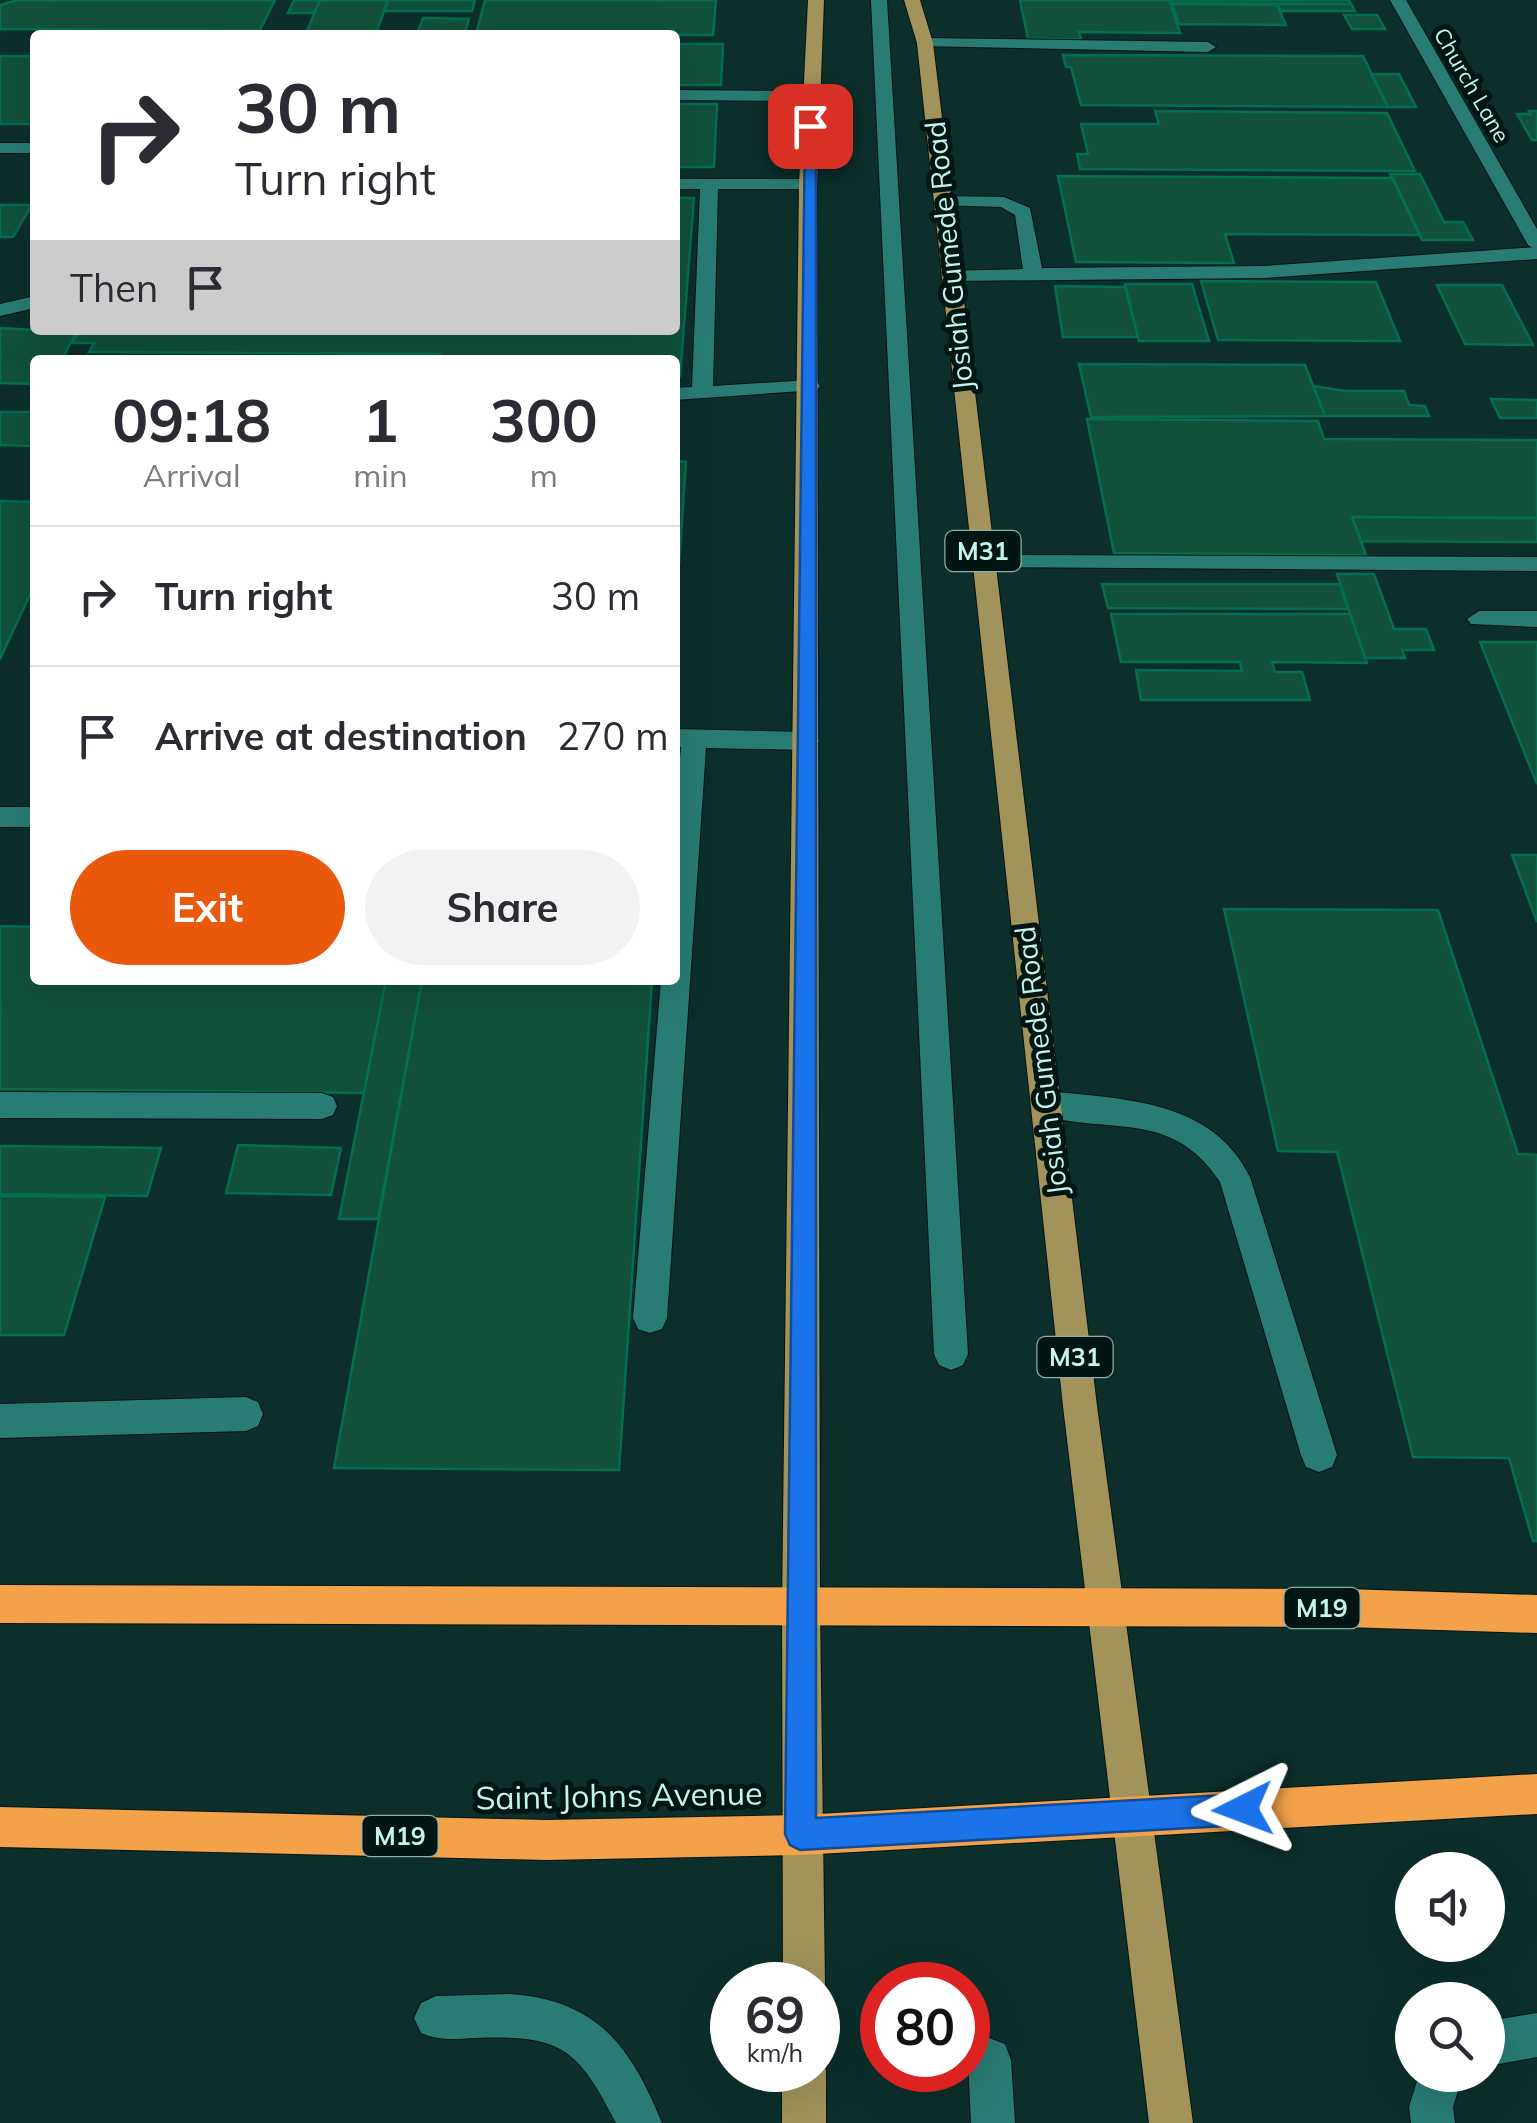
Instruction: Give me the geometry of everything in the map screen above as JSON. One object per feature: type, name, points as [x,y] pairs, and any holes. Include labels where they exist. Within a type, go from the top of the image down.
[{"type":"highway","name":"M19","points":[[0,1604],[1346,1608],[1537,1614]]},
{"type":"highway","name":"Saint Johns Avenue","points":[[0,1827],[546,1840],[800,1834],[1537,1794]]},
{"type":"main road","points":[[803,1962],[800,1834],[808,184],[816,0]]},
{"type":"main road","name":"Josiah Gumede Road","points":[[912,0],[925,43],[1129,1815],[1171,2123]]},
{"type":"main road","points":[[804,2092],[804,2123]]},
{"type":"street","points":[[880,0],[951,1354]]},
{"type":"street","name":"Church Lane","points":[[1398,0],[1537,245]]},
{"type":"street","points":[[925,43],[1208,47]]},
{"type":"street","points":[[680,95],[811,96]]},
{"type":"street","points":[[0,148],[30,148]]},
{"type":"street","points":[[680,184],[808,184]]},
{"type":"street","points":[[702,394],[709,184]]},
{"type":"street","points":[[943,201],[1004,202],[1024,212],[1033,275]]},
{"type":"street","points":[[952,275],[1264,272],[1537,253]]},
{"type":"street","points":[[0,310],[30,303]]},
{"type":"street","points":[[680,394],[810,386]]},
{"type":"street","points":[[984,562],[1537,564]]},
{"type":"street","points":[[1479,619],[1537,619]]},
{"type":"street","points":[[680,806],[684,738],[806,741]]},
{"type":"street","points":[[0,817],[30,817]]},
{"type":"street","points":[[650,1318],[670,985]]},
{"type":"street","points":[[1046,1104],[1171,1120],[1210,1142],[1225,1158],[1320,1455]]},
{"type":"street","points":[[0,1106],[322,1106]]},
{"type":"street","points":[[0,1421],[246,1414]]},
{"type":"street","points":[[436,2018],[546,2019],[581,2034],[614,2076],[640,2123]]},
{"type":"street","points":[[1505,2039],[1537,2035]]},
{"type":"street","points":[[990,2081],[992,2123]]},
{"type":"street","points":[[1433,2123],[1431,2107],[1436,2092]]},
{"type":"building","points":[[18,0],[275,0],[260,30],[0,29],[0,5]]},
{"type":"building","points":[[294,0],[320,0],[314,13],[288,13]]},
{"type":"building","points":[[320,0],[388,0],[377,30],[307,30]]},
{"type":"building","points":[[388,0],[475,0],[472,11],[385,11]]},
{"type":"building","points":[[485,0],[716,0],[713,35],[680,35],[680,30],[477,30]]},
{"type":"building","points":[[1020,0],[1169,0],[1180,33],[1079,32],[1081,39],[1028,39]]},
{"type":"building","points":[[1169,0],[1349,0],[1351,4],[1170,3]]},
{"type":"building","points":[[1172,4],[1277,5],[1286,25],[1179,24]]},
{"type":"building","points":[[1277,4],[1351,4],[1355,11],[1281,11]]},
{"type":"building","points":[[1344,15],[1377,15],[1385,29],[1352,29]]},
{"type":"building","points":[[423,18],[469,19],[466,30],[418,30]]},
{"type":"building","points":[[680,44],[723,44],[721,85],[680,85]]},
{"type":"building","points":[[1063,55],[1363,56],[1388,107],[1081,105],[1071,67],[1066,67]]},
{"type":"building","points":[[0,56],[30,56],[30,124],[0,124]]},
{"type":"building","points":[[1371,74],[1399,74],[1416,107],[1388,107]]},
{"type":"building","points":[[680,104],[717,104],[714,167],[680,167]]},
{"type":"building","points":[[1155,111],[1387,113],[1415,171],[1080,169],[1077,154],[1088,154],[1081,124],[1159,124]]},
{"type":"building","points":[[1529,111],[1537,111],[1537,140],[1532,140],[1517,114],[1531,114]]},
{"type":"building","points":[[1390,174],[1420,174],[1444,222],[1463,222],[1473,240],[1422,240]]},
{"type":"building","points":[[1058,176],[1393,178],[1420,235],[1225,234],[1234,263],[1076,262]]},
{"type":"building","points":[[680,198],[694,198],[680,376],[680,355],[89,352],[94,343],[73,343],[77,335],[680,335]]},
{"type":"building","points":[[0,205],[30,205],[13,237],[0,237]]},
{"type":"building","points":[[1201,281],[1376,282],[1400,341],[1218,340]]},
{"type":"building","points":[[1125,284],[1192,284],[1209,341],[1139,341]]},
{"type":"building","points":[[1437,285],[1502,285],[1533,345],[1465,344]]},
{"type":"building","points":[[1055,286],[1125,287],[1138,337],[1063,337]]},
{"type":"building","points":[[0,328],[30,330],[30,335],[74,335],[64,355],[30,355],[30,384],[0,383]]},
{"type":"building","points":[[1079,364],[1305,365],[1325,416],[1091,417]]},
{"type":"building","points":[[1313,386],[1345,391],[1404,391],[1409,405],[1425,406],[1429,416],[1325,416]]},
{"type":"building","points":[[1491,399],[1537,400],[1537,418],[1500,418]]},
{"type":"building","points":[[0,412],[30,412],[30,446],[0,445]]},
{"type":"building","points":[[1087,419],[1318,421],[1324,439],[1537,440],[1537,518],[1352,517],[1366,555],[1114,553]]},
{"type":"building","points":[[680,461],[686,462],[680,549]]},
{"type":"building","points":[[0,501],[30,502],[30,595],[0,659]]},
{"type":"building","points":[[1352,517],[1537,518],[1537,542],[1361,541]]},
{"type":"building","points":[[1337,574],[1374,574],[1394,629],[1426,629],[1434,650],[1402,650],[1405,658],[1365,658]]},
{"type":"building","points":[[1102,584],[1340,584],[1348,609],[1108,608]]},
{"type":"building","points":[[1111,614],[1350,614],[1367,663],[1272,662],[1275,672],[1302,672],[1310,700],[1141,700],[1136,670],[1242,671],[1240,662],[1121,662]]},
{"type":"building","points":[[1480,642],[1537,642],[1537,784]]},
{"type":"building","points":[[1512,855],[1537,855],[1537,922]]},
{"type":"building","points":[[1224,909],[1438,910],[1518,1154],[1537,1155],[1537,1541],[1533,1541],[1509,1458],[1413,1457],[1337,1152],[1278,1151]]},
{"type":"building","points":[[0,926],[30,927],[30,985],[385,985],[364,1093],[0,1089]]},
{"type":"building","points":[[385,985],[421,985],[378,1219],[339,1219]]},
{"type":"building","points":[[421,985],[652,985],[619,1470],[334,1468]]},
{"type":"building","points":[[238,1145],[341,1148],[331,1195],[226,1193]]},
{"type":"building","points":[[0,1146],[161,1148],[147,1196],[0,1194]]},
{"type":"building","points":[[0,1196],[105,1197],[64,1335],[0,1335]]},
{"type":"route","points":[[810,126],[800,1834],[1243,1809]]}]
